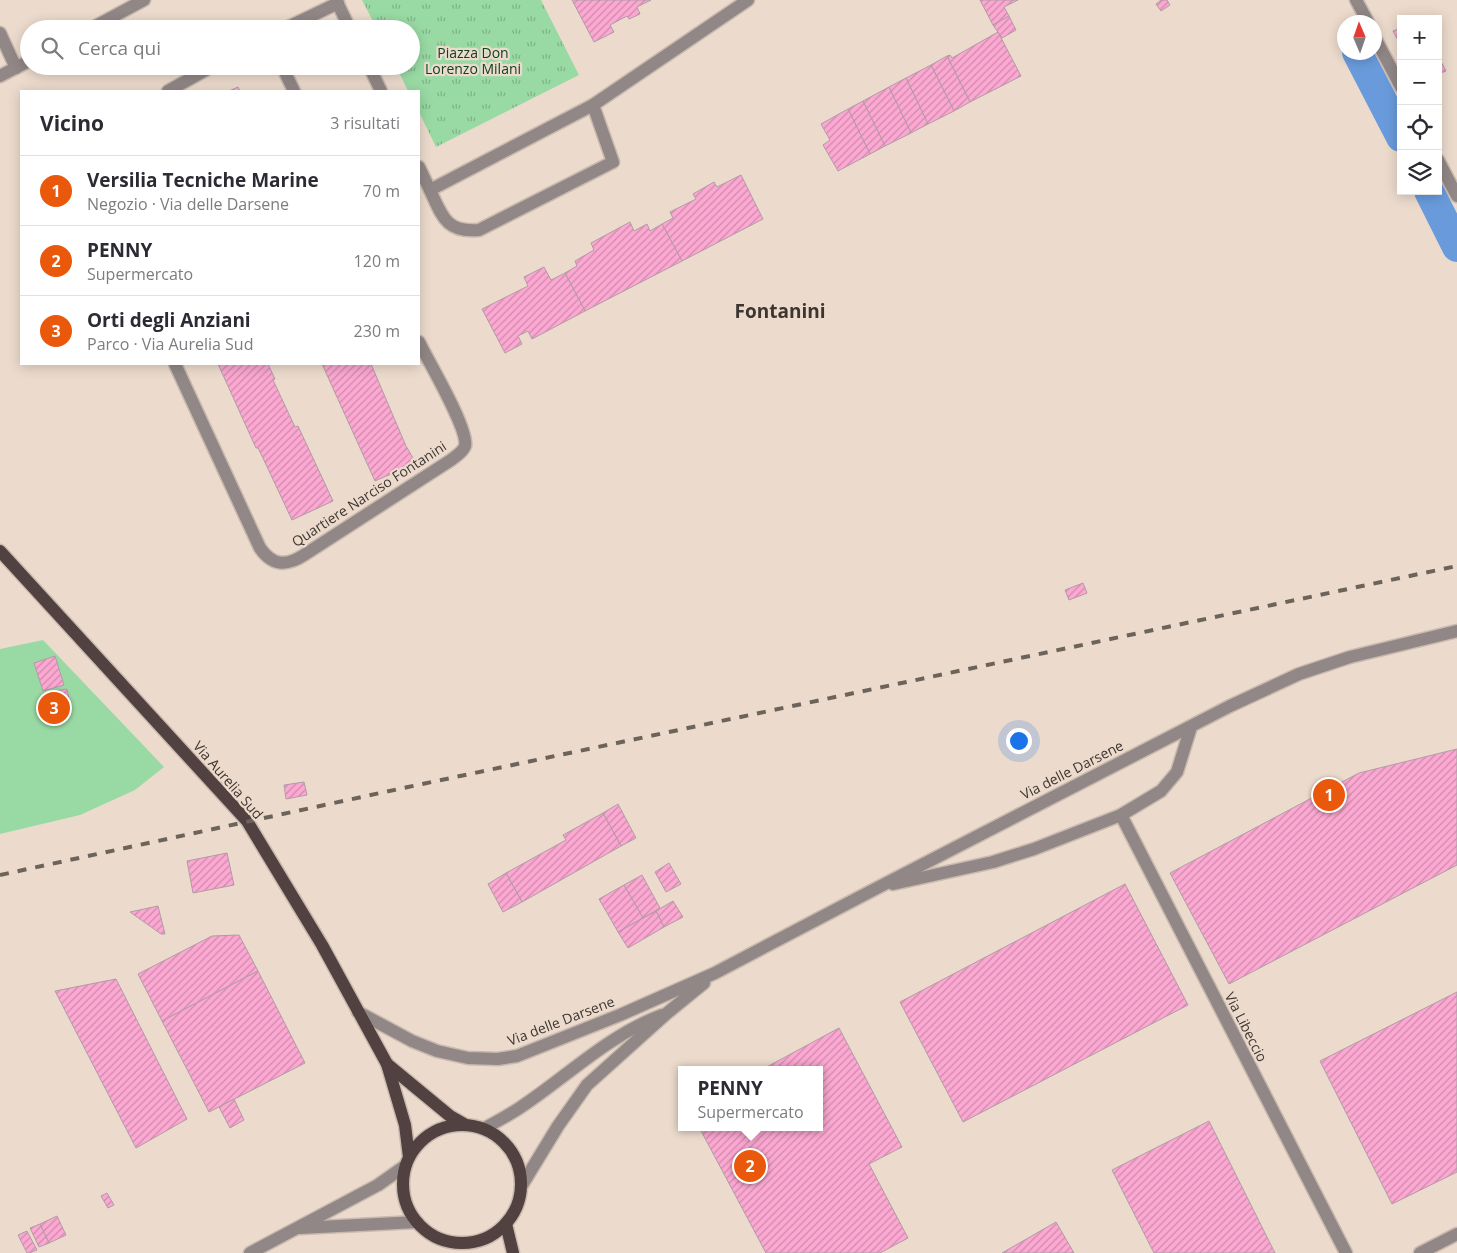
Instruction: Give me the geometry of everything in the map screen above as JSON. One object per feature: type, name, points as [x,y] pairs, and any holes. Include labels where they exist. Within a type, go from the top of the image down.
[{"type":"main road","name":"Via Aurelia Sud","points":[[0,550],[247,821],[322,945],[387,1064],[405,1125],[407,1162],[403,1181],[404,1196],[409,1210],[417,1222],[428,1232],[458,1248],[491,1236],[506,1224],[517,1206],[522,1185],[520,1167],[512,1151],[500,1138],[485,1128],[464,1124],[447,1126],[431,1132],[418,1143],[407,1162]]},
{"type":"main road","name":"Via Aurelia Sud","points":[[387,1064],[450,1116],[464,1124]]},
{"type":"main road","points":[[506,1224],[512,1253]]},
{"type":"street","points":[[107,20],[144,0]]},
{"type":"street","points":[[430,190],[593,105],[748,0]]},
{"type":"street","points":[[1356,0],[1364,15]]},
{"type":"street","points":[[302,20],[337,2],[346,20]]},
{"type":"street","points":[[0,33],[16,68]]},
{"type":"street","points":[[1382,51],[1397,79]]},
{"type":"street","points":[[0,76],[20,66]]},
{"type":"street","points":[[170,90],[197,75]]},
{"type":"street","points":[[286,75],[294,90]]},
{"type":"street","points":[[373,75],[381,90]]},
{"type":"street","points":[[420,169],[445,221],[456,229],[479,230],[613,162],[593,105]]},
{"type":"street","points":[[1442,168],[1457,196]]},
{"type":"street","name":"Quartiere Narciso Fontanini","points":[[175,365],[260,548],[272,560],[289,563],[452,460],[463,451],[466,440],[462,425],[420,344]]},
{"type":"street","name":"Via delle Darsene","points":[[358,1012],[412,1042],[438,1051],[468,1058],[498,1059],[517,1056],[620,1015],[715,973],[1190,726],[1299,674],[1358,655],[1457,631]]},
{"type":"street","points":[[877,888],[993,862],[1034,849],[1121,815],[1161,791],[1177,772],[1190,726]]},
{"type":"street","name":"Via Libeccio","points":[[1121,815],[1346,1253]]},
{"type":"street","name":"Via delle Darsene","points":[[522,1185],[558,1126],[587,1085],[715,973]]},
{"type":"street","name":"Via delle Darsene","points":[[485,1128],[518,1109],[616,1037],[641,1023],[666,1014]]},
{"type":"street","points":[[250,1253],[378,1185],[407,1162]]},
{"type":"street","points":[[295,1229],[417,1222]]},
{"type":"street","points":[[1420,1253],[1457,1234]]},
{"type":"green space","name":"Piazza Don Lorenzo Milani","points":[[362,0],[541,0],[579,75],[436,147],[420,114],[420,90],[408,90],[400,75],[420,75],[420,20],[372,20]]},
{"type":"green space","points":[[43,640],[164,767],[135,790],[80,815],[0,834],[0,649]]},
{"type":"building","points":[[572,0],[651,0],[637,7],[640,14],[629,19],[627,16],[610,25],[614,32],[594,42]]},
{"type":"building","points":[[980,0],[1018,0],[1004,7],[1009,16],[993,25]]},
{"type":"building","points":[[1161,0],[1167,0],[1170,5],[1161,11],[1156,4]]},
{"type":"building","points":[[1009,16],[1016,30],[1002,38],[993,25]]},
{"type":"building","points":[[1397,30],[1397,38],[1393,31]]},
{"type":"building","points":[[998,32],[1021,76],[970,102],[947,56],[950,55],[952,58]]},
{"type":"building","points":[[947,56],[970,102],[954,111],[931,65]]},
{"type":"building","points":[[1442,64],[1446,71],[1442,72]]},
{"type":"building","points":[[931,65],[954,111],[928,124],[906,78]]},
{"type":"building","points":[[906,78],[928,124],[911,133],[889,87]]},
{"type":"building","points":[[889,87],[911,133],[885,146],[863,101]]},
{"type":"building","points":[[863,101],[885,146],[870,154],[848,109]]},
{"type":"building","points":[[848,109],[870,154],[838,171],[823,145],[830,140],[821,124]]},
{"type":"building","points":[[741,175],[763,219],[682,261],[662,224],[673,218],[670,212],[696,199],[693,194],[714,182],[717,187]]},
{"type":"building","points":[[630,222],[634,231],[647,224],[650,231],[662,224],[682,261],[585,311],[565,273],[577,266],[575,261],[594,250],[591,243]]},
{"type":"building","points":[[544,267],[551,280],[565,273],[585,311],[532,339],[528,331],[518,336],[522,344],[505,353],[482,309],[528,286],[524,277]]},
{"type":"building","points":[[218,365],[268,365],[275,379],[273,380],[295,427],[298,426],[333,501],[292,520],[258,448],[256,448]]},
{"type":"building","points":[[322,365],[371,365],[406,446],[416,463],[375,481]]},
{"type":"building","points":[[1083,583],[1087,593],[1069,600],[1065,590]]},
{"type":"building","points":[[55,656],[64,685],[43,691],[34,663]]},
{"type":"building","points":[[67,689],[71,710],[49,714],[45,693]]},
{"type":"building","points":[[1457,749],[1457,865],[1229,984],[1170,873],[1359,773]]},
{"type":"building","points":[[304,782],[307,795],[286,799],[284,785]]},
{"type":"building","points":[[618,804],[636,838],[621,846],[603,813]]},
{"type":"building","points":[[603,813],[621,846],[522,902],[506,873],[566,840],[563,835]]},
{"type":"building","points":[[227,853],[234,885],[193,893],[187,861]]},
{"type":"building","points":[[669,863],[681,884],[666,892],[655,872]]},
{"type":"building","points":[[506,873],[522,902],[503,912],[488,884]]},
{"type":"building","points":[[642,875],[660,908],[643,918],[624,885]]},
{"type":"building","points":[[1125,884],[1188,1005],[963,1122],[900,1002]]},
{"type":"building","points":[[624,885],[643,918],[618,932],[599,899]]},
{"type":"building","points":[[673,901],[683,917],[664,927],[656,911]]},
{"type":"building","points":[[158,906],[165,934],[161,934],[130,912]]},
{"type":"building","points":[[656,911],[664,927],[628,948],[618,932]]},
{"type":"building","points":[[239,935],[258,971],[162,1021],[138,974],[212,936]]},
{"type":"building","points":[[258,971],[305,1063],[209,1112],[162,1021]]},
{"type":"building","points":[[116,979],[187,1119],[136,1148],[55,991]]},
{"type":"building","points":[[1457,992],[1457,1172],[1392,1204],[1320,1061]]},
{"type":"building","points":[[839,1028],[902,1147],[869,1164],[908,1238],[880,1253],[766,1253],[701,1131],[823,1131],[823,1066],[768,1066]]},
{"type":"building","points":[[234,1099],[244,1120],[230,1128],[219,1107]]},
{"type":"building","points":[[1209,1121],[1275,1253],[1154,1253],[1112,1170]]},
{"type":"building","points":[[107,1193],[114,1205],[108,1208],[101,1196]]},
{"type":"building","points":[[57,1216],[66,1235],[49,1243],[40,1224]]},
{"type":"building","points":[[1056,1222],[1074,1253],[1002,1253]]},
{"type":"building","points":[[40,1224],[49,1243],[39,1247],[30,1228]]},
{"type":"building","points":[[27,1231],[37,1250],[29,1253],[27,1253],[18,1235]]},
{"type":"waterway","points":[[1361,60],[1397,129]]},
{"type":"waterway","points":[[1431,195],[1457,247]]},
{"type":"railway","points":[[0,875],[1457,566]]},
{"type":"place","name":"Orti degli Anziani","points":[[54,708]]},
{"type":"place","name":"Versilia Tecniche Marine","points":[[1329,795]]},
{"type":"place","name":"PENNY","points":[[750,1166]]},
{"type":"district","name":"Fontanini","points":[[780,311]]}]
